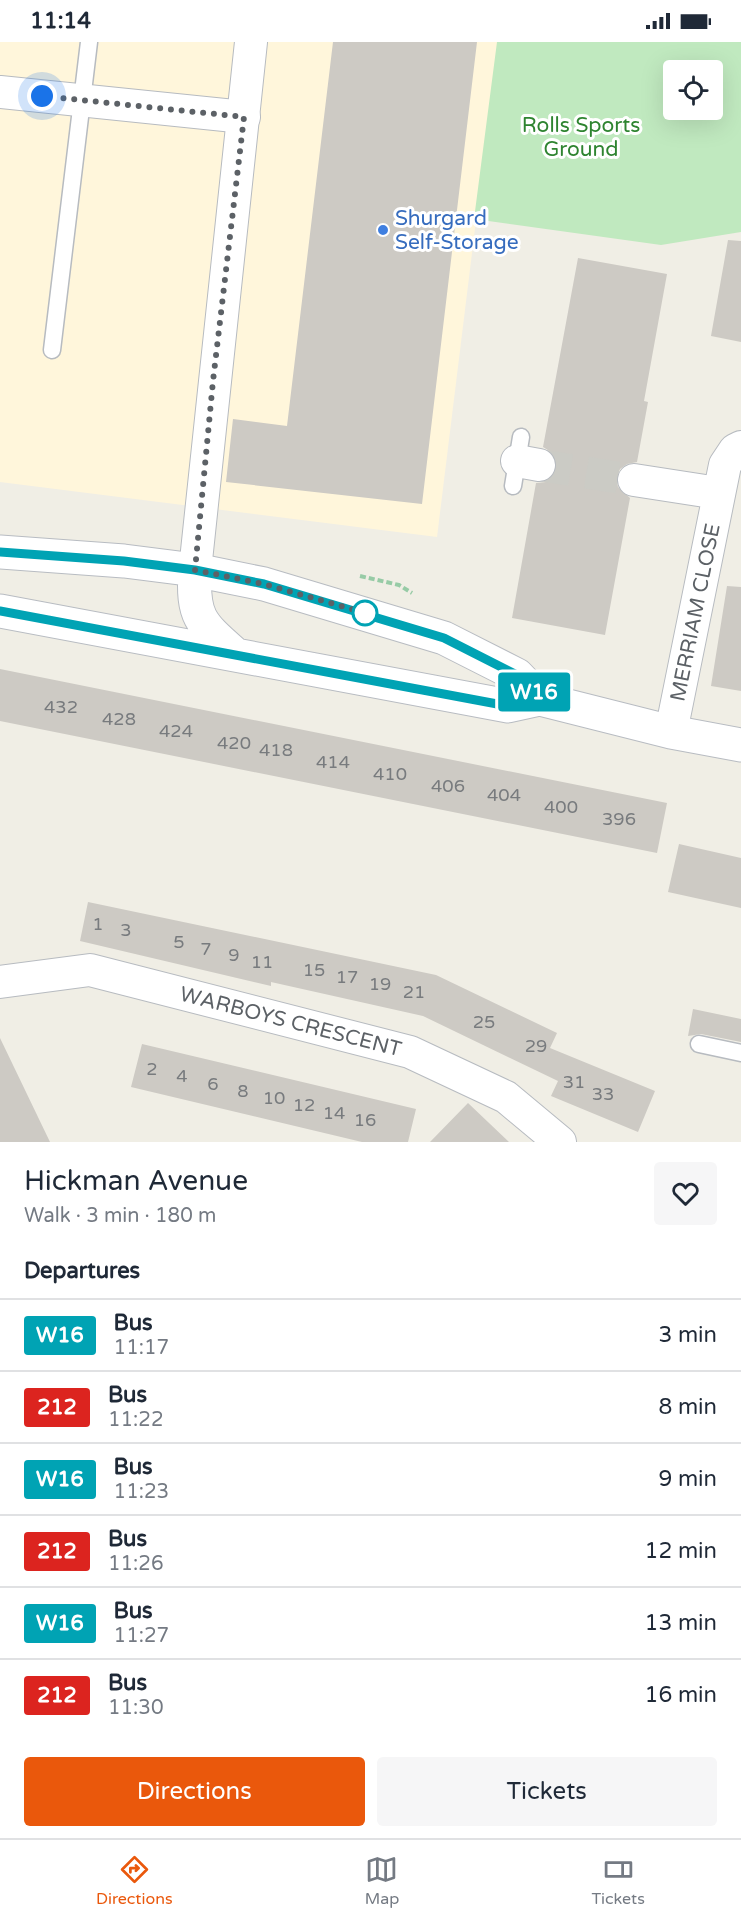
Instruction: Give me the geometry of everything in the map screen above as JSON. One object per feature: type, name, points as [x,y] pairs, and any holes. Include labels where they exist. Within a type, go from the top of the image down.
[{"type":"main road","points":[[0,552],[124,561],[195,570],[264,584],[444,638],[517,675],[540,699]]},
{"type":"main road","points":[[195,570],[193,598],[196,610],[207,630],[236,655]]},
{"type":"main road","points":[[0,611],[508,706],[540,699],[671,732],[741,745]]},
{"type":"street","points":[[195,570],[213,381],[251,42]]},
{"type":"street","points":[[0,92],[244,117]]},
{"type":"street","name":"MERRIAM CLOSE","points":[[671,732],[718,493],[725,465],[735,450],[741,447]]},
{"type":"street","name":"MERRIAM CLOSE","points":[[634,480],[718,493]]},
{"type":"street","name":"WARBOYS CRESCENT","points":[[0,981],[90,970],[410,1052],[506,1097],[560,1142]]},
{"type":"lane","points":[[52,350],[89,42]]},
{"type":"lane","points":[[699,1044],[741,1053]]},
{"type":"shaded area","points":[[0,42],[498,42],[437,537],[0,482]]},
{"type":"green space","name":"Rolls Sports Ground","points":[[497,42],[741,42],[741,232],[661,245],[474,219]]},
{"type":"building","name":"Shurgard Self-Storage","points":[[333,42],[477,42],[422,504],[226,482],[233,419],[287,426]]},
{"type":"building","points":[[728,240],[741,241],[741,342],[711,336]]},
{"type":"building","points":[[578,258],[667,274],[644,401],[648,402],[637,462],[627,464],[620,469],[616,477],[618,487],[630,498],[605,635],[512,618],[536,483],[546,482],[557,468],[556,458],[543,447]]},
{"type":"building","points":[[727,586],[741,587],[741,691],[711,686]]},
{"type":"building","points":[[0,669],[667,803],[657,853],[0,721]]},
{"type":"building","points":[[679,844],[741,858],[741,908],[668,892]]},
{"type":"building","points":[[88,902],[436,975],[557,1033],[550,1048],[655,1091],[638,1132],[551,1096],[558,1081],[423,1016],[271,982],[271,986],[80,941]]},
{"type":"building","points":[[693,1009],[741,1019],[741,1042],[701,1034],[688,1036]]},
{"type":"building","points":[[0,1038],[50,1142],[0,1142]]},
{"type":"building","points":[[142,1044],[416,1109],[408,1142],[362,1142],[131,1087]]},
{"type":"building","points":[[468,1103],[509,1142],[430,1142]]},
{"type":"tunnel","points":[[539,465],[634,480]]},
{"type":"bus line","name":"W16","points":[[0,552],[124,561],[195,570],[264,584],[444,638],[517,675],[540,699],[508,706],[0,611]]},
{"type":"place","name":"Shurgard Self-Storage","points":[[383,230]]},
{"type":"route","points":[[42,96],[244,117],[213,381],[195,570],[264,584],[365,613]]}]
